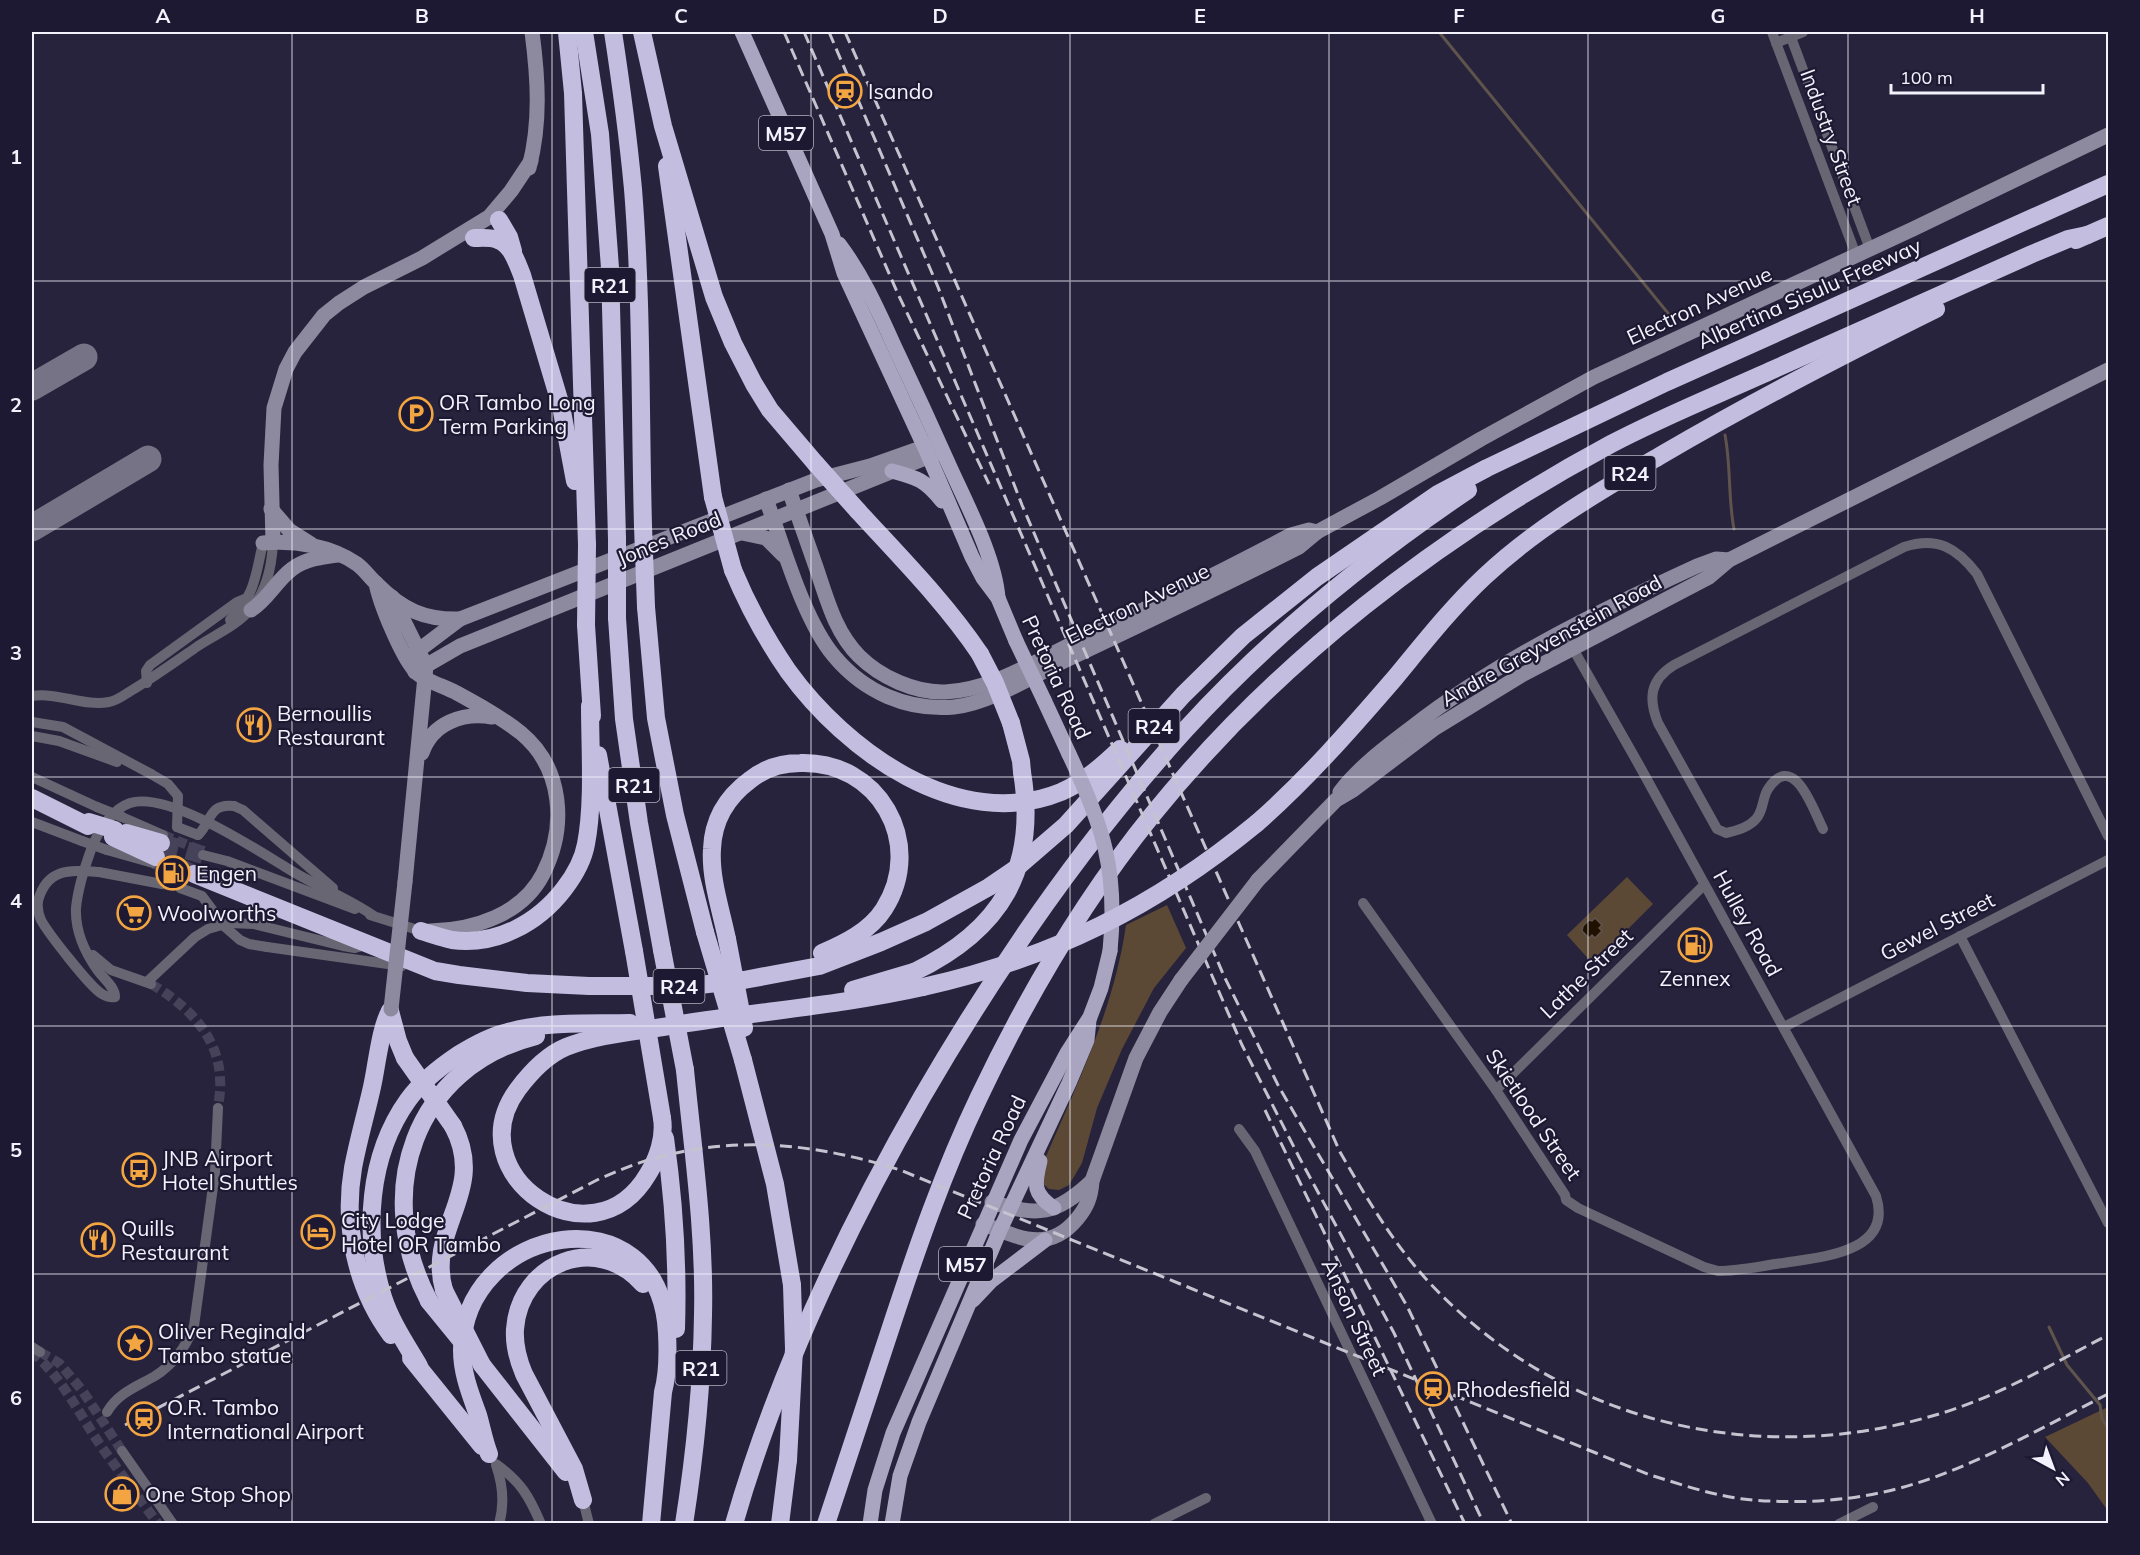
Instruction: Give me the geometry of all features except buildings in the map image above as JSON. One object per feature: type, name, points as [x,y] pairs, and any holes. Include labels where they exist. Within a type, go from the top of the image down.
[{"type":"highway","points":[[421,931],[446,939],[464,940],[508,933],[539,915],[557,899],[580,865],[586,844],[589,808],[590,706],[586,625],[586,524],[573,93],[567,32]]},
{"type":"highway","name":"R21","points":[[584,32],[600,134],[610,268],[617,618],[624,719],[639,823],[685,1070],[699,1212],[703,1313],[699,1400],[693,1468],[684,1524]]},
{"type":"highway","name":"R21","points":[[613,32],[633,190],[646,607],[656,718],[675,815],[705,932],[746,1057]]},
{"type":"highway","points":[[642,32],[663,126],[708,278],[733,343],[754,384],[770,410],[932,593],[980,654],[1011,723],[1021,760],[1027,815],[1017,870],[1001,901],[981,928],[966,942],[940,960],[919,980]]},
{"type":"highway","points":[[663,126],[712,497],[734,570],[756,618],[788,671],[816,705],[842,731],[869,753],[922,784],[956,797],[989,803],[1023,802],[1060,792],[1089,776],[1189,679],[1243,636]]},
{"type":"highway","name":"Albertina Sisulu Freeway","points":[[1530,448],[1806,318],[2109,183]]},
{"type":"highway","points":[[499,220],[509,237],[530,297],[561,406],[579,503],[586,524]]},
{"type":"highway","name":"R24","points":[[591,1024],[705,1020],[878,997],[919,980],[1005,965],[1044,952],[1115,919],[1195,871],[1257,824],[1319,764],[1454,608],[1484,577],[1543,528],[1602,490],[1867,343],[2109,226]]},
{"type":"highway","points":[[826,1524],[921,1236],[955,1151],[996,1062],[1046,971],[1114,866],[1152,815],[1222,737],[1283,676],[1347,620],[1411,570],[1530,490],[1613,443],[1695,404],[2032,254],[2068,239],[2087,235]]},
{"type":"highway","points":[[474,237],[498,240],[514,255]]},
{"type":"highway","points":[[734,1524],[747,1478],[774,1406],[807,1324],[846,1239],[887,1158],[952,1047],[1050,896],[1146,775],[1246,667],[1300,618],[1370,560],[1435,512],[1530,448]]},
{"type":"highway","name":"R24","points":[[435,971],[504,981],[589,986],[690,986],[768,976],[819,966],[881,942],[959,905],[1014,870],[1066,825],[1183,694],[1243,636],[1317,577],[1438,494],[1530,448]]},
{"type":"highway","points":[[590,706],[634,951],[672,1188],[676,1311],[675,1362],[662,1489],[652,1524]]},
{"type":"highway","points":[[768,976],[838,946],[856,935],[873,922],[884,909],[898,879],[900,852],[896,827],[885,805],[866,784],[845,771],[820,763],[791,763],[767,769],[755,776],[737,791],[723,808],[717,820],[711,851],[714,879],[750,1069],[748,1079],[775,1184],[792,1285],[794,1349],[788,1460],[780,1524]]},
{"type":"highway","points":[[32,798],[89,824],[158,850]]},
{"type":"highway","points":[[194,874],[435,971]]},
{"type":"highway","points":[[390,1010],[405,1058],[453,1126],[463,1152],[465,1170],[458,1202],[442,1251],[440,1267],[444,1290],[482,1365]]},
{"type":"highway","points":[[390,1010],[384,1025],[353,1169],[351,1222],[360,1276],[366,1293],[386,1328],[493,1459]]},
{"type":"highway","points":[[662,1122],[659,1150],[643,1183],[630,1196],[614,1206],[596,1212],[579,1214],[552,1209],[540,1202],[521,1185],[510,1168],[503,1136],[504,1120],[517,1090],[545,1060],[564,1048],[611,1036],[705,1020]]},
{"type":"highway","points":[[418,1366],[383,1298],[373,1250],[371,1223],[378,1170],[396,1122],[407,1102],[425,1081],[450,1061],[486,1039],[528,1028],[591,1024]]},
{"type":"highway","points":[[583,1500],[542,1440],[429,1301],[410,1256],[404,1225],[404,1182],[409,1158],[423,1123],[437,1101],[461,1074],[487,1056],[521,1040],[591,1024]]},
{"type":"highway","points":[[493,1459],[463,1370],[462,1348],[465,1326],[474,1302],[496,1272],[524,1252],[541,1244],[574,1238],[606,1243],[632,1257],[650,1277],[661,1298],[666,1321],[666,1375],[652,1524]]},
{"type":"highway","points":[[583,1500],[574,1469],[524,1374],[518,1357],[515,1330],[517,1317],[529,1290],[539,1276],[559,1263],[587,1257],[613,1262],[637,1276],[648,1291],[656,1309],[659,1329],[659,1379],[663,1392]]},
{"type":"main road","points":[[422,258],[474,237],[499,220],[510,207],[525,181],[536,142],[538,104],[532,32]]},
{"type":"main road","name":"Pretoria Road","points":[[742,32],[832,234],[853,262],[879,313],[933,449],[952,512],[983,578],[998,598],[1092,803],[1107,853],[1112,884],[1113,922],[1110,951],[1101,988],[1090,1017],[1087,1040],[966,1307],[908,1452],[900,1476],[891,1524]]},
{"type":"main road","name":"Electron Avenue","points":[[766,499],[789,564],[823,642],[833,656],[869,688],[893,699],[922,706],[954,707],[969,704],[988,698],[1137,628],[1299,547],[1317,532],[1594,377],[2109,135]]},
{"type":"main road","points":[[460,619],[441,620],[420,615],[408,609],[376,584],[359,565],[330,550],[269,538],[271,434],[274,408],[286,369],[295,352],[324,315],[364,287],[422,258],[489,217],[511,191],[531,161]]},
{"type":"main road","name":"Andre Greyvenstein Road","points":[[1336,800],[1479,699],[1708,577],[1729,560],[2109,370]]},
{"type":"main road","name":"Pretoria Road","points":[[933,449],[989,561],[997,585],[998,598]]},
{"type":"main road","name":"Jones Road","points":[[419,665],[460,646],[828,498],[892,471],[933,449]]},
{"type":"main road","name":"Jones Road","points":[[460,619],[816,480],[933,449]]},
{"type":"main road","points":[[892,471],[922,480],[952,512]]},
{"type":"main road","name":"Electron Avenue","points":[[789,490],[833,616],[849,645],[880,673],[894,680],[912,687],[943,692],[992,682],[1291,535],[1309,530],[1317,532]]},
{"type":"main road","points":[[806,540],[810,518],[828,498]]},
{"type":"main road","points":[[271,509],[289,530],[313,546]]},
{"type":"main road","points":[[740,532],[766,538],[789,564]]},
{"type":"main road","points":[[250,603],[266,598],[292,568],[317,558],[341,555]]},
{"type":"main road","name":"Andre Greyvenstein Road","points":[[1045,1240],[1066,1230],[1081,1214],[1089,1199],[1092,1181],[1136,1058],[1160,1012],[1181,980],[1258,880],[1336,800],[1361,768],[1444,702],[1509,660],[1563,631],[1708,561],[1729,560]]},
{"type":"main road","points":[[376,584],[379,600],[419,665],[454,691],[522,734],[534,746],[549,770],[559,804],[558,830],[554,849],[541,878],[526,896],[512,908],[494,918],[470,927],[421,931]]},
{"type":"main road","points":[[390,1010],[416,770],[419,665],[392,597]]},
{"type":"main road","points":[[419,665],[460,619]]},
{"type":"main road","points":[[416,770],[427,741],[444,725],[458,718],[474,715],[501,719]]},
{"type":"main road","name":"Pretoria Road","points":[[870,1524],[878,1481],[893,1433],[992,1202],[1054,1076],[1077,1034],[1090,1017]]},
{"type":"main road","points":[[1048,1129],[1035,1184],[1039,1195],[1054,1208]]},
{"type":"main road","points":[[992,1202],[1025,1211],[1054,1208],[1071,1199],[1092,1181]]},
{"type":"main road","points":[[983,1224],[1026,1240],[1045,1240]]},
{"type":"main road","points":[[966,1307],[992,1281],[1045,1240]]},
{"type":"street","name":"Industry Street","points":[[1772,32],[1820,164],[1863,252]]},
{"type":"street","points":[[1776,43],[1790,34],[1803,32]]},
{"type":"street","name":"Industry Street","points":[[1790,34],[1837,158],[1863,252]]},
{"type":"street","points":[[1820,164],[1837,158]]},
{"type":"street","points":[[32,696],[53,695],[105,703],[119,699],[147,683],[233,625],[250,603],[269,538]]},
{"type":"street","points":[[1823,829],[1801,786],[1794,777],[1789,776],[1769,787],[1761,811],[1751,824],[1726,833],[1717,829],[1658,723],[1652,705],[1653,690],[1661,676],[1674,665],[1904,547],[1920,542],[1951,548],[1965,559],[1977,574],[2109,836]]},
{"type":"street","points":[[147,683],[146,671],[150,664],[237,602],[250,603]]},
{"type":"street","name":"Hulley Road","points":[[1563,631],[1876,1196],[1879,1215],[1874,1229],[1868,1236]]},
{"type":"street","points":[[32,723],[63,727],[168,784],[178,796],[177,827],[198,835],[216,809],[225,805],[243,810],[341,895]]},
{"type":"street","points":[[32,736],[58,741],[151,774]]},
{"type":"street","points":[[32,777],[43,782],[89,824]]},
{"type":"street","points":[[162,884],[119,874],[72,870],[58,874],[43,886],[38,901],[38,912],[46,928],[101,994],[110,998],[115,997],[115,992],[87,954],[76,918],[78,897],[83,873],[93,844],[99,831],[123,806],[134,802],[162,804],[215,825],[289,870],[341,895],[374,916]]},
{"type":"street","points":[[32,822],[89,824]]},
{"type":"street","points":[[202,853],[421,931]]},
{"type":"street","name":"Gewel Street","points":[[1784,1027],[2109,860]]},
{"type":"street","name":"Lathe Street","points":[[1496,1090],[1704,885]]},
{"type":"street","points":[[175,887],[202,896],[225,927],[244,943],[435,971]]},
{"type":"street","name":"Skietlood Street","points":[[1363,903],[1496,1090],[1565,1195],[1566,1200],[1584,1211],[1706,1268],[1727,1271],[1832,1256],[1854,1248],[1868,1236]]},
{"type":"street","points":[[79,931],[92,953],[107,968],[149,983],[195,938],[208,929],[229,923],[254,924],[355,948],[370,945]]},
{"type":"street","points":[[1960,936],[2109,1222]]},
{"type":"street","points":[[107,1412],[113,1401],[121,1394],[167,1367],[189,1341],[194,1326],[213,1183],[219,1108]]},
{"type":"street","name":"Anson Street","points":[[1239,1129],[1263,1167],[1432,1524]]},
{"type":"street","points":[[122,1451],[173,1524]]},
{"type":"street","points":[[493,1459],[503,1498],[499,1524]]},
{"type":"street","points":[[493,1459],[522,1486],[541,1524]]},
{"type":"street","points":[[1154,1524],[1206,1498]]},
{"type":"street","points":[[583,1500],[589,1524]]},
{"type":"street","points":[[1839,1524],[1873,1507]]},
{"type":"shaded area","points":[[1627,877],[1653,904],[1593,964],[1567,935]]},
{"type":"shaded area","points":[[1167,905],[1186,948],[1154,988],[1122,1049],[1097,1108],[1082,1163],[1069,1185],[1059,1190],[1049,1189],[1041,1182],[1041,1168],[1080,1079],[1103,1018],[1120,957],[1126,925]]},
{"type":"shaded area","points":[[1595,918],[1602,925],[1599,928],[1602,931],[1595,938],[1592,935],[1589,938],[1582,931],[1583,926]]},
{"type":"shaded area","points":[[2108,1407],[2108,1511],[2088,1483],[2045,1437]]},
{"type":"waterway","points":[[1439,32],[1676,323]]},
{"type":"waterway","points":[[1725,435],[1734,529]]},
{"type":"waterway","points":[[2049,1327],[2067,1365],[2100,1405],[2102,1419],[2108,1428]]},
{"type":"taxiway","points":[[32,387],[84,357]]},
{"type":"taxiway","points":[[32,528],[148,459]]},
{"type":"tunnel","points":[[163,835],[202,851]]},
{"type":"tunnel","points":[[161,843],[203,855]]},
{"type":"tunnel","points":[[156,857],[194,874]]},
{"type":"tunnel","points":[[153,864],[194,874]]},
{"type":"tunnel","points":[[162,884],[175,887]]},
{"type":"tunnel","points":[[151,984],[176,1001],[207,1035],[218,1063],[220,1086],[218,1108]]},
{"type":"tunnel","points":[[32,1352],[62,1385],[103,1449],[158,1524]]},
{"type":"tunnel","points":[[40,1352],[59,1363],[82,1390],[122,1451]]},
{"type":"railway","points":[[784,32],[898,294],[989,484]]},
{"type":"railway","points":[[804,32],[1242,1045],[1299,1157],[1394,1333],[1484,1524]]},
{"type":"railway","points":[[829,32],[938,287],[1022,505],[1224,976],[1279,1087],[1407,1306],[1512,1524]]},
{"type":"railway","points":[[845,32],[1340,1152],[1390,1234],[1426,1279],[1477,1328],[1534,1367],[1595,1398],[1659,1420],[1726,1433],[1794,1437],[1863,1431],[1932,1416],[2000,1391],[2108,1335]]},
{"type":"railway","points":[[1265,1110],[1465,1524]]},
{"type":"railway","points":[[125,1425],[599,1179],[655,1158],[687,1151],[748,1145],[778,1146],[839,1154],[900,1170],[1650,1475],[1731,1497],[1786,1502],[1851,1498],[1893,1490],[1938,1476],[1988,1455],[2108,1394]]},
{"type":"place","name":"Isando","points":[[845,91]]},
{"type":"place","name":"OR Tambo Long Term Parking","points":[[416,414]]},
{"type":"place","name":"Bernoullis Restaurant","points":[[254,725]]},
{"type":"place","name":"Engen","points":[[173,873]]},
{"type":"place","name":"Woolworths","points":[[134,913]]},
{"type":"place","name":"Zennex","points":[[1695,945]]},
{"type":"place","name":"JNB Airport Hotel Shuttles","points":[[139,1170]]},
{"type":"place","name":"City Lodge Hotel OR Tambo","points":[[318,1232]]},
{"type":"place","name":"Quills Restaurant","points":[[98,1240]]},
{"type":"place","name":"Oliver Reginald Tambo statue","points":[[135,1343]]},
{"type":"place","name":"Rhodesfield","points":[[1433,1389]]},
{"type":"place","name":"O.R. Tambo International Airport","points":[[144,1419]]},
{"type":"place","name":"One Stop Shop","points":[[122,1494]]}]
